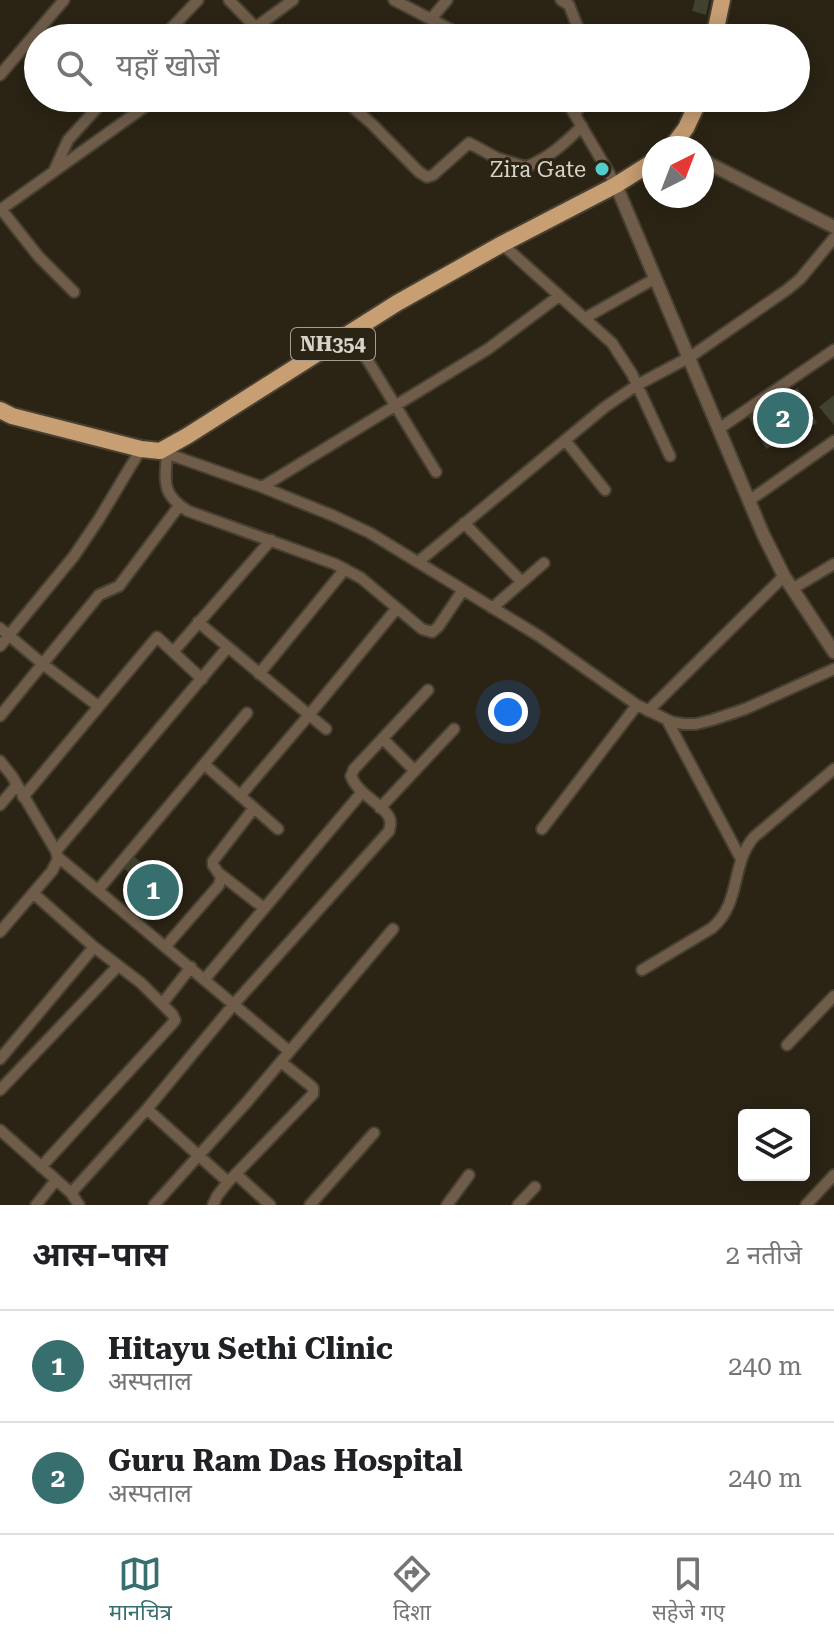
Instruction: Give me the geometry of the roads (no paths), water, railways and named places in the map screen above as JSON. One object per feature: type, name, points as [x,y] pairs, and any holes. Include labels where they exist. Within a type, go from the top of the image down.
[{"type":"highway","points":[[717,24],[722,0]]},
{"type":"highway","points":[[681,136],[693,112]]},
{"type":"highway","name":"NH354","points":[[163,452],[397,303],[642,169]]},
{"type":"highway","points":[[0,410],[12,416],[163,452]]},
{"type":"street","points":[[44,24],[64,0]]},
{"type":"street","points":[[175,24],[198,0]]},
{"type":"street","points":[[229,0],[253,24]]},
{"type":"street","points":[[260,24],[293,0]]},
{"type":"street","points":[[394,0],[440,24]]},
{"type":"street","points":[[431,19],[447,0]]},
{"type":"street","points":[[561,0],[569,5],[576,24]]},
{"type":"street","points":[[0,75],[24,47]]},
{"type":"street","points":[[54,171],[68,140],[93,112]]},
{"type":"street","points":[[74,292],[39,257],[1,210],[137,112]]},
{"type":"street","points":[[358,112],[427,177],[469,143],[497,158],[526,167],[562,146],[582,126]]},
{"type":"street","points":[[573,112],[616,185],[784,576],[833,648]]},
{"type":"street","points":[[714,166],[834,227]]},
{"type":"street","points":[[418,562],[605,407],[637,385],[690,357],[788,289],[834,238]]},
{"type":"street","points":[[502,244],[612,343],[637,385],[670,456]]},
{"type":"street","points":[[585,318],[656,278]]},
{"type":"street","points":[[262,487],[488,349],[559,296]]},
{"type":"street","points":[[351,333],[436,472]]},
{"type":"street","points":[[720,428],[834,350]]},
{"type":"street","points":[[565,440],[605,490]]},
{"type":"street","points":[[750,500],[834,441]]},
{"type":"street","points":[[0,646],[5,632],[74,556],[141,449]]},
{"type":"street","points":[[463,590],[438,627],[432,632],[422,629],[361,578],[345,569],[179,506],[165,485],[163,452],[262,487],[354,525],[418,562],[539,636],[637,705],[667,720],[684,724],[712,720],[745,709],[834,669]]},
{"type":"street","points":[[0,716],[99,595],[119,586],[179,506]]},
{"type":"street","points":[[464,523],[522,582]]},
{"type":"street","points":[[173,652],[271,540]]},
{"type":"street","points":[[492,608],[544,563]]},
{"type":"street","points":[[792,589],[834,564]]},
{"type":"street","points":[[259,674],[345,569]]},
{"type":"street","points":[[648,711],[784,576]]},
{"type":"street","points":[[240,796],[397,608]]},
{"type":"street","points":[[198,622],[326,729]]},
{"type":"street","points":[[5,632],[98,706]]},
{"type":"street","points":[[23,797],[157,637],[202,679]]},
{"type":"street","points":[[0,932],[52,871],[57,864],[57,854],[228,647]]},
{"type":"street","points":[[71,1193],[389,831],[390,819],[352,780],[352,772],[428,690]]},
{"type":"street","points":[[542,829],[637,705]]},
{"type":"street","points":[[98,890],[247,713]]},
{"type":"street","points":[[667,720],[741,859]]},
{"type":"street","points":[[380,808],[454,729]]},
{"type":"street","points":[[383,739],[415,771]]},
{"type":"street","points":[[0,761],[57,854],[289,1051]]},
{"type":"street","points":[[204,764],[278,829]]},
{"type":"street","points":[[642,970],[723,919],[747,846],[834,769]]},
{"type":"street","points":[[0,805],[17,785]]},
{"type":"street","points":[[204,980],[362,792]]},
{"type":"street","points":[[254,808],[215,858],[213,865],[264,908]]},
{"type":"street","points":[[165,947],[219,885],[220,874]]},
{"type":"street","points":[[33,893],[94,947],[141,983],[174,1017],[172,1024],[41,1167]]},
{"type":"street","points":[[154,1205],[246,1103],[393,929]]},
{"type":"street","points":[[0,1059],[94,947]]},
{"type":"street","points":[[0,1090],[118,966]]},
{"type":"street","points":[[162,1004],[191,967]]},
{"type":"street","points":[[787,1045],[834,996]]},
{"type":"street","points":[[213,1205],[232,1178],[313,1094],[311,1086],[281,1062]]},
{"type":"street","points":[[147,1109],[199,1154],[270,1205]]},
{"type":"street","points":[[0,1130],[71,1193],[79,1205]]},
{"type":"street","points":[[310,1205],[374,1133]]},
{"type":"street","points":[[447,1205],[469,1175]]},
{"type":"street","points":[[806,1205],[834,1175]]},
{"type":"street","points":[[36,1205],[56,1180]]},
{"type":"street","points":[[518,1205],[535,1187]]},
{"type":"place","name":"Zira Gate","points":[[602,169]]},
{"type":"place","name":"Guru Ram Das Hospital","points":[[783,418]]},
{"type":"place","name":"Hitayu Sethi Clinic","points":[[153,890]]}]
